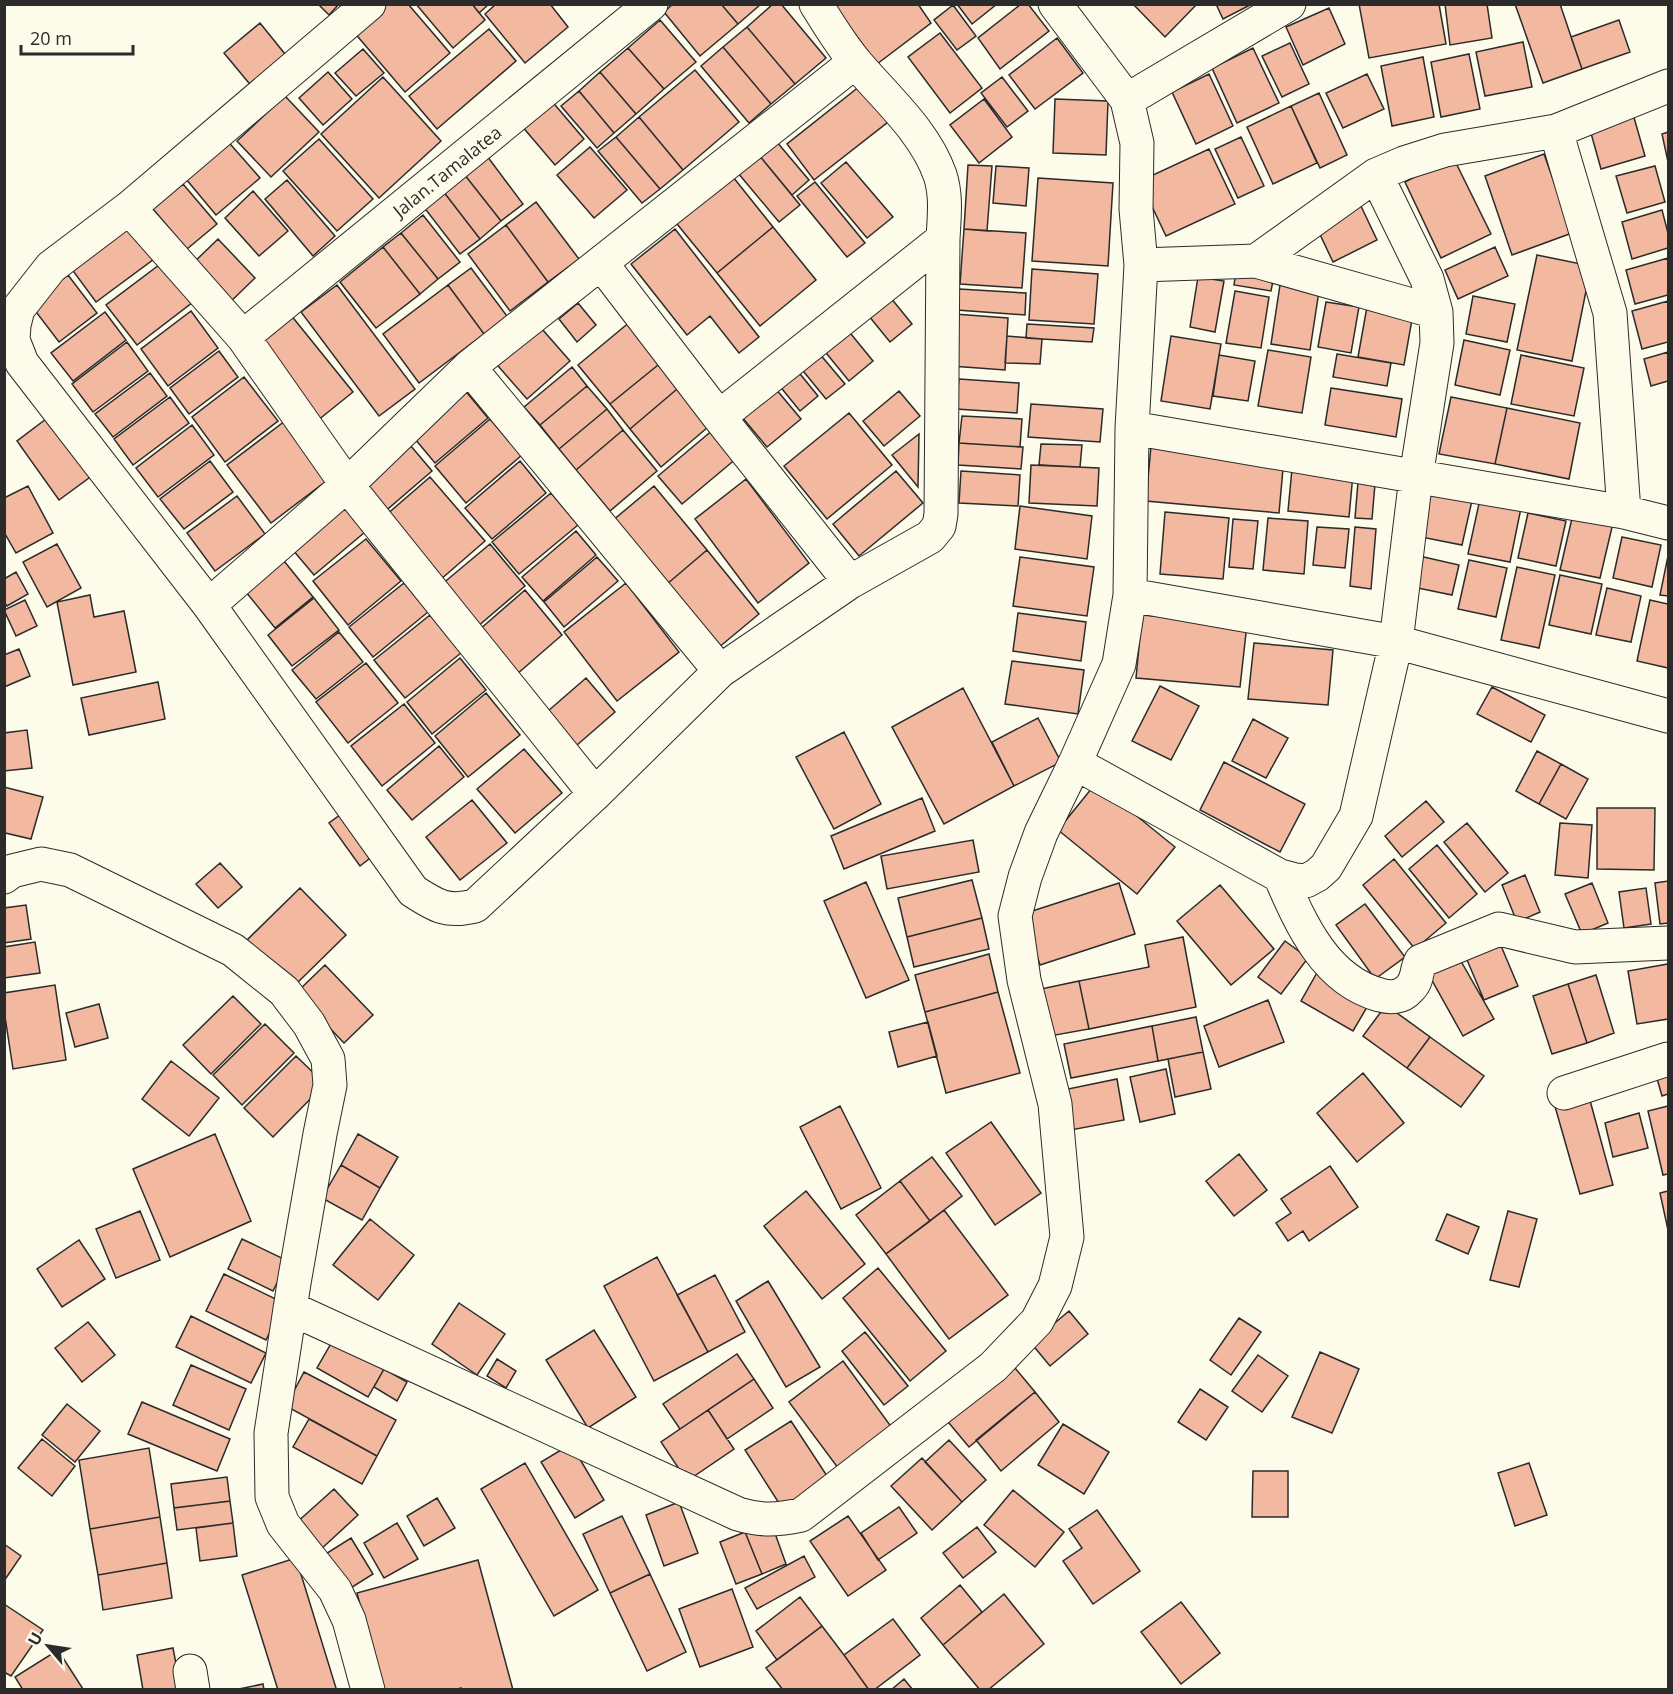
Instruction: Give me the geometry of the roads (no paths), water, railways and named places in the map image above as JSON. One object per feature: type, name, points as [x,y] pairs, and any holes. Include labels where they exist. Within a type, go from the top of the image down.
[{"type":"street","points":[[369,4],[129,208],[51,267],[18,309],[14,325],[14,340],[22,363],[209,605],[413,891],[444,908],[460,910],[476,906],[595,794],[720,671],[850,582],[930,537],[939,526],[945,202],[941,177],[929,150],[855,62],[816,4]]},
{"type":"street","name":"Jalan.Tamalatea","points":[[243,337],[651,4]]},
{"type":"street","points":[[290,1308],[738,1514],[755,1519],[777,1520],[801,1515],[993,1367],[1037,1321],[1055,1286],[1067,1237],[1055,1104],[1024,980],[1015,916],[1025,877],[1041,833],[1119,664],[1130,595],[1131,428],[1141,265],[1136,209],[1137,143],[1127,100],[1055,4]]},
{"type":"street","points":[[1127,100],[1288,4]]},
{"type":"street","points":[[209,605],[347,485],[469,367],[855,62]]},
{"type":"street","points":[[1256,261],[1376,175],[1404,163],[1445,150],[1556,131],[1668,86]]},
{"type":"street","points":[[1556,131],[1610,314],[1624,512]]},
{"type":"street","points":[[1075,763],[1280,876],[1295,880],[1306,881],[1326,867],[1356,816],[1396,642],[1416,477],[1437,343],[1436,312],[1427,279],[1376,175]]},
{"type":"street","points":[[129,208],[243,337],[347,485],[595,794]]},
{"type":"street","points":[[718,417],[943,239]]},
{"type":"street","points":[[1141,265],[1256,261],[1436,312]]},
{"type":"street","points":[[601,263],[718,417],[850,582]]},
{"type":"street","points":[[469,367],[720,671]]},
{"type":"street","points":[[1131,428],[1624,512],[1668,523]]},
{"type":"street","points":[[1130,595],[1396,642],[1668,716]]},
{"type":"street","points":[[4,877],[12,871],[41,864],[70,870],[233,950],[284,991],[309,1024],[328,1059],[330,1085],[290,1308],[271,1433],[272,1497],[283,1524],[335,1590],[349,1620],[368,1689]]},
{"type":"street","points":[[1280,876],[1301,925],[1332,968],[1357,986],[1371,993],[1388,997],[1403,995],[1411,988],[1418,977],[1417,969],[1421,961],[1498,929],[1575,947],[1668,943]]},
{"type":"street","points":[[1564,1093],[1668,1059]]}]
